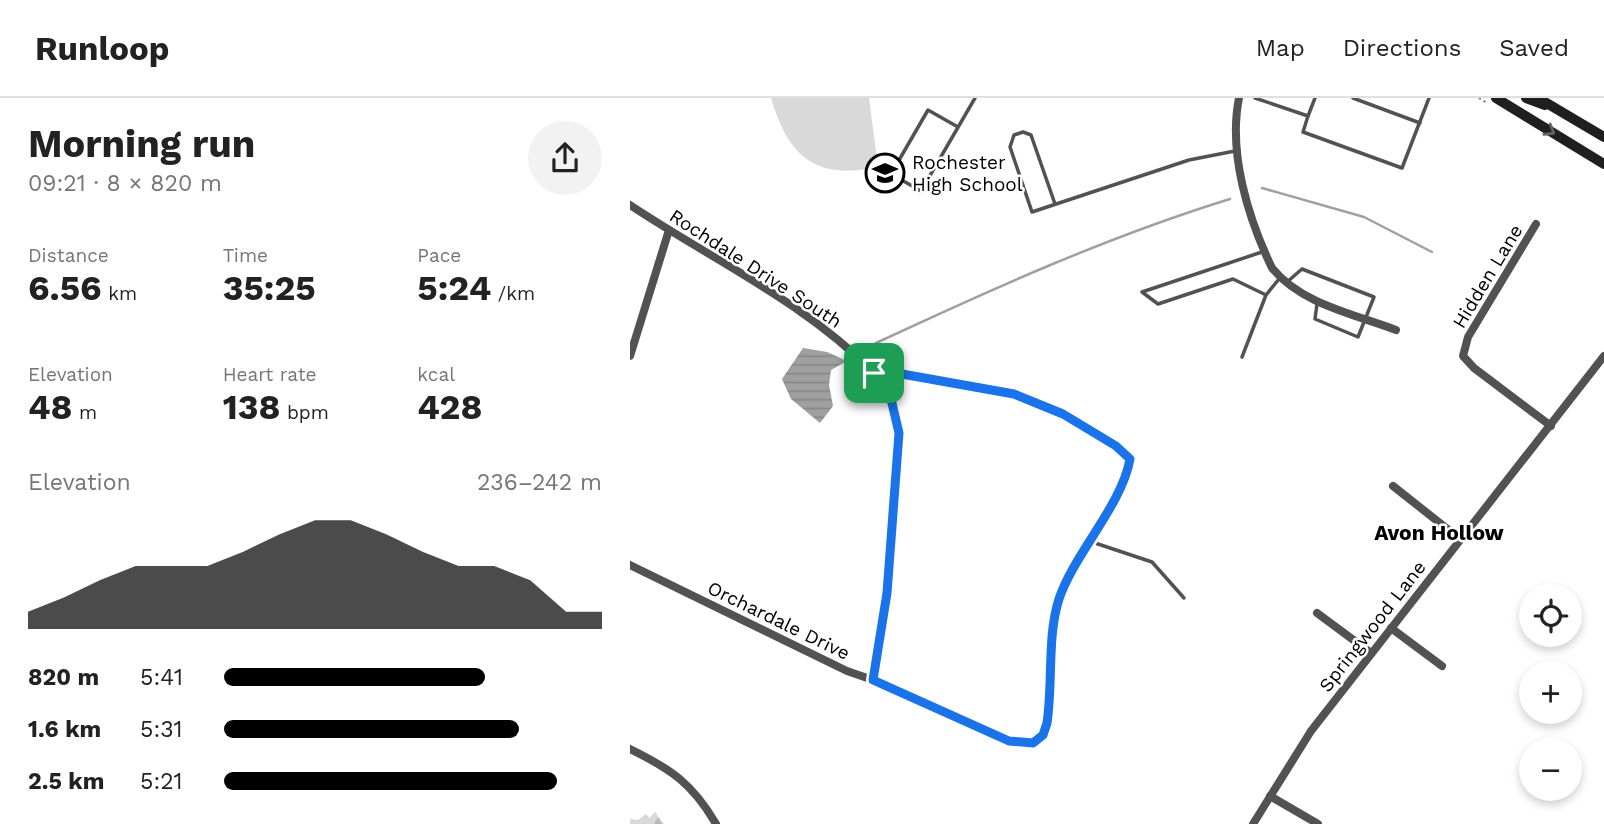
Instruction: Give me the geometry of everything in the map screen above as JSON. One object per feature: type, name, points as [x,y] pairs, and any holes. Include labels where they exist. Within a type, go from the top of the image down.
[{"type":"main road","points":[[1496,98],[1603,163]]},
{"type":"main road","points":[[1525,98],[1551,106]]},
{"type":"main road","points":[[1538,98],[1604,137]]},
{"type":"street","points":[[1239,98],[1237,162],[1264,251],[1283,281],[1317,300],[1396,330]]},
{"type":"street","name":"Rochdale Drive South","points":[[630,205],[750,279],[830,334],[874,373],[891,399],[899,433],[887,593],[873,680]]},
{"type":"street","name":"Hidden Lane","points":[[1536,224],[1468,337],[1463,356],[1474,368],[1551,426]]},
{"type":"street","points":[[630,356],[669,230]]},
{"type":"street","name":"Springwood Lane","points":[[1253,824],[1311,731],[1604,356]]},
{"type":"street","points":[[874,373],[902,374],[1014,394],[1063,414],[1116,446],[1130,459],[1119,488],[1090,541]]},
{"type":"street","points":[[1392,486],[1460,539]]},
{"type":"street","name":"Orchardale Drive","points":[[630,565],[826,662],[873,680],[1009,741],[1033,743],[1043,735],[1047,723],[1053,634],[1060,596],[1090,541]]},
{"type":"street","points":[[1317,613],[1371,653]]},
{"type":"street","points":[[1391,628],[1442,666]]},
{"type":"street","points":[[630,749],[688,783],[716,824]]},
{"type":"street","points":[[1270,796],[1318,824]]},
{"type":"lane","points":[[958,127],[928,110],[891,174],[921,191],[975,98]]},
{"type":"lane","points":[[1255,98],[1308,116]]},
{"type":"lane","points":[[1315,98],[1303,132],[1402,169],[1429,98]]},
{"type":"lane","points":[[1353,98],[1420,122]]},
{"type":"lane","points":[[1055,204],[1031,135],[1023,132],[1014,135],[1010,147],[1032,212],[1207,154],[1237,151]]},
{"type":"lane","points":[[1264,251],[1142,292],[1158,304],[1233,279],[1266,296]]},
{"type":"lane","points":[[1242,357],[1266,296],[1302,269],[1374,297],[1358,337],[1315,319],[1317,300]]},
{"type":"lane","points":[[1090,541],[1152,562],[1184,598]]},
{"type":"green space","points":[[771,98],[869,98],[878,167],[837,170],[821,167],[807,160],[786,135]]},
{"type":"green space","points":[[655,812],[664,824],[630,824],[630,819],[638,820],[646,814],[649,818]]},
{"type":"shaded area","points":[[803,348],[827,352],[847,361],[831,370],[829,385],[833,406],[820,423],[791,399],[782,379]]},
{"type":"waterway","points":[[1262,188],[1364,217],[1432,252]]},
{"type":"waterway","points":[[876,343],[1095,247],[1230,199]]},
{"type":"place","name":"Rochester High School","points":[[885,173]]},
{"type":"district","name":"Avon Hollow","points":[[1439,533]]},
{"type":"route","points":[[874,373],[902,374],[955,383],[1036,401],[1116,446],[1130,459],[1129,468],[1119,488],[1060,596],[1053,634],[1047,723],[1043,735],[1033,743],[1009,741],[873,680],[879,657],[887,593],[899,433],[891,399],[874,373]]}]
